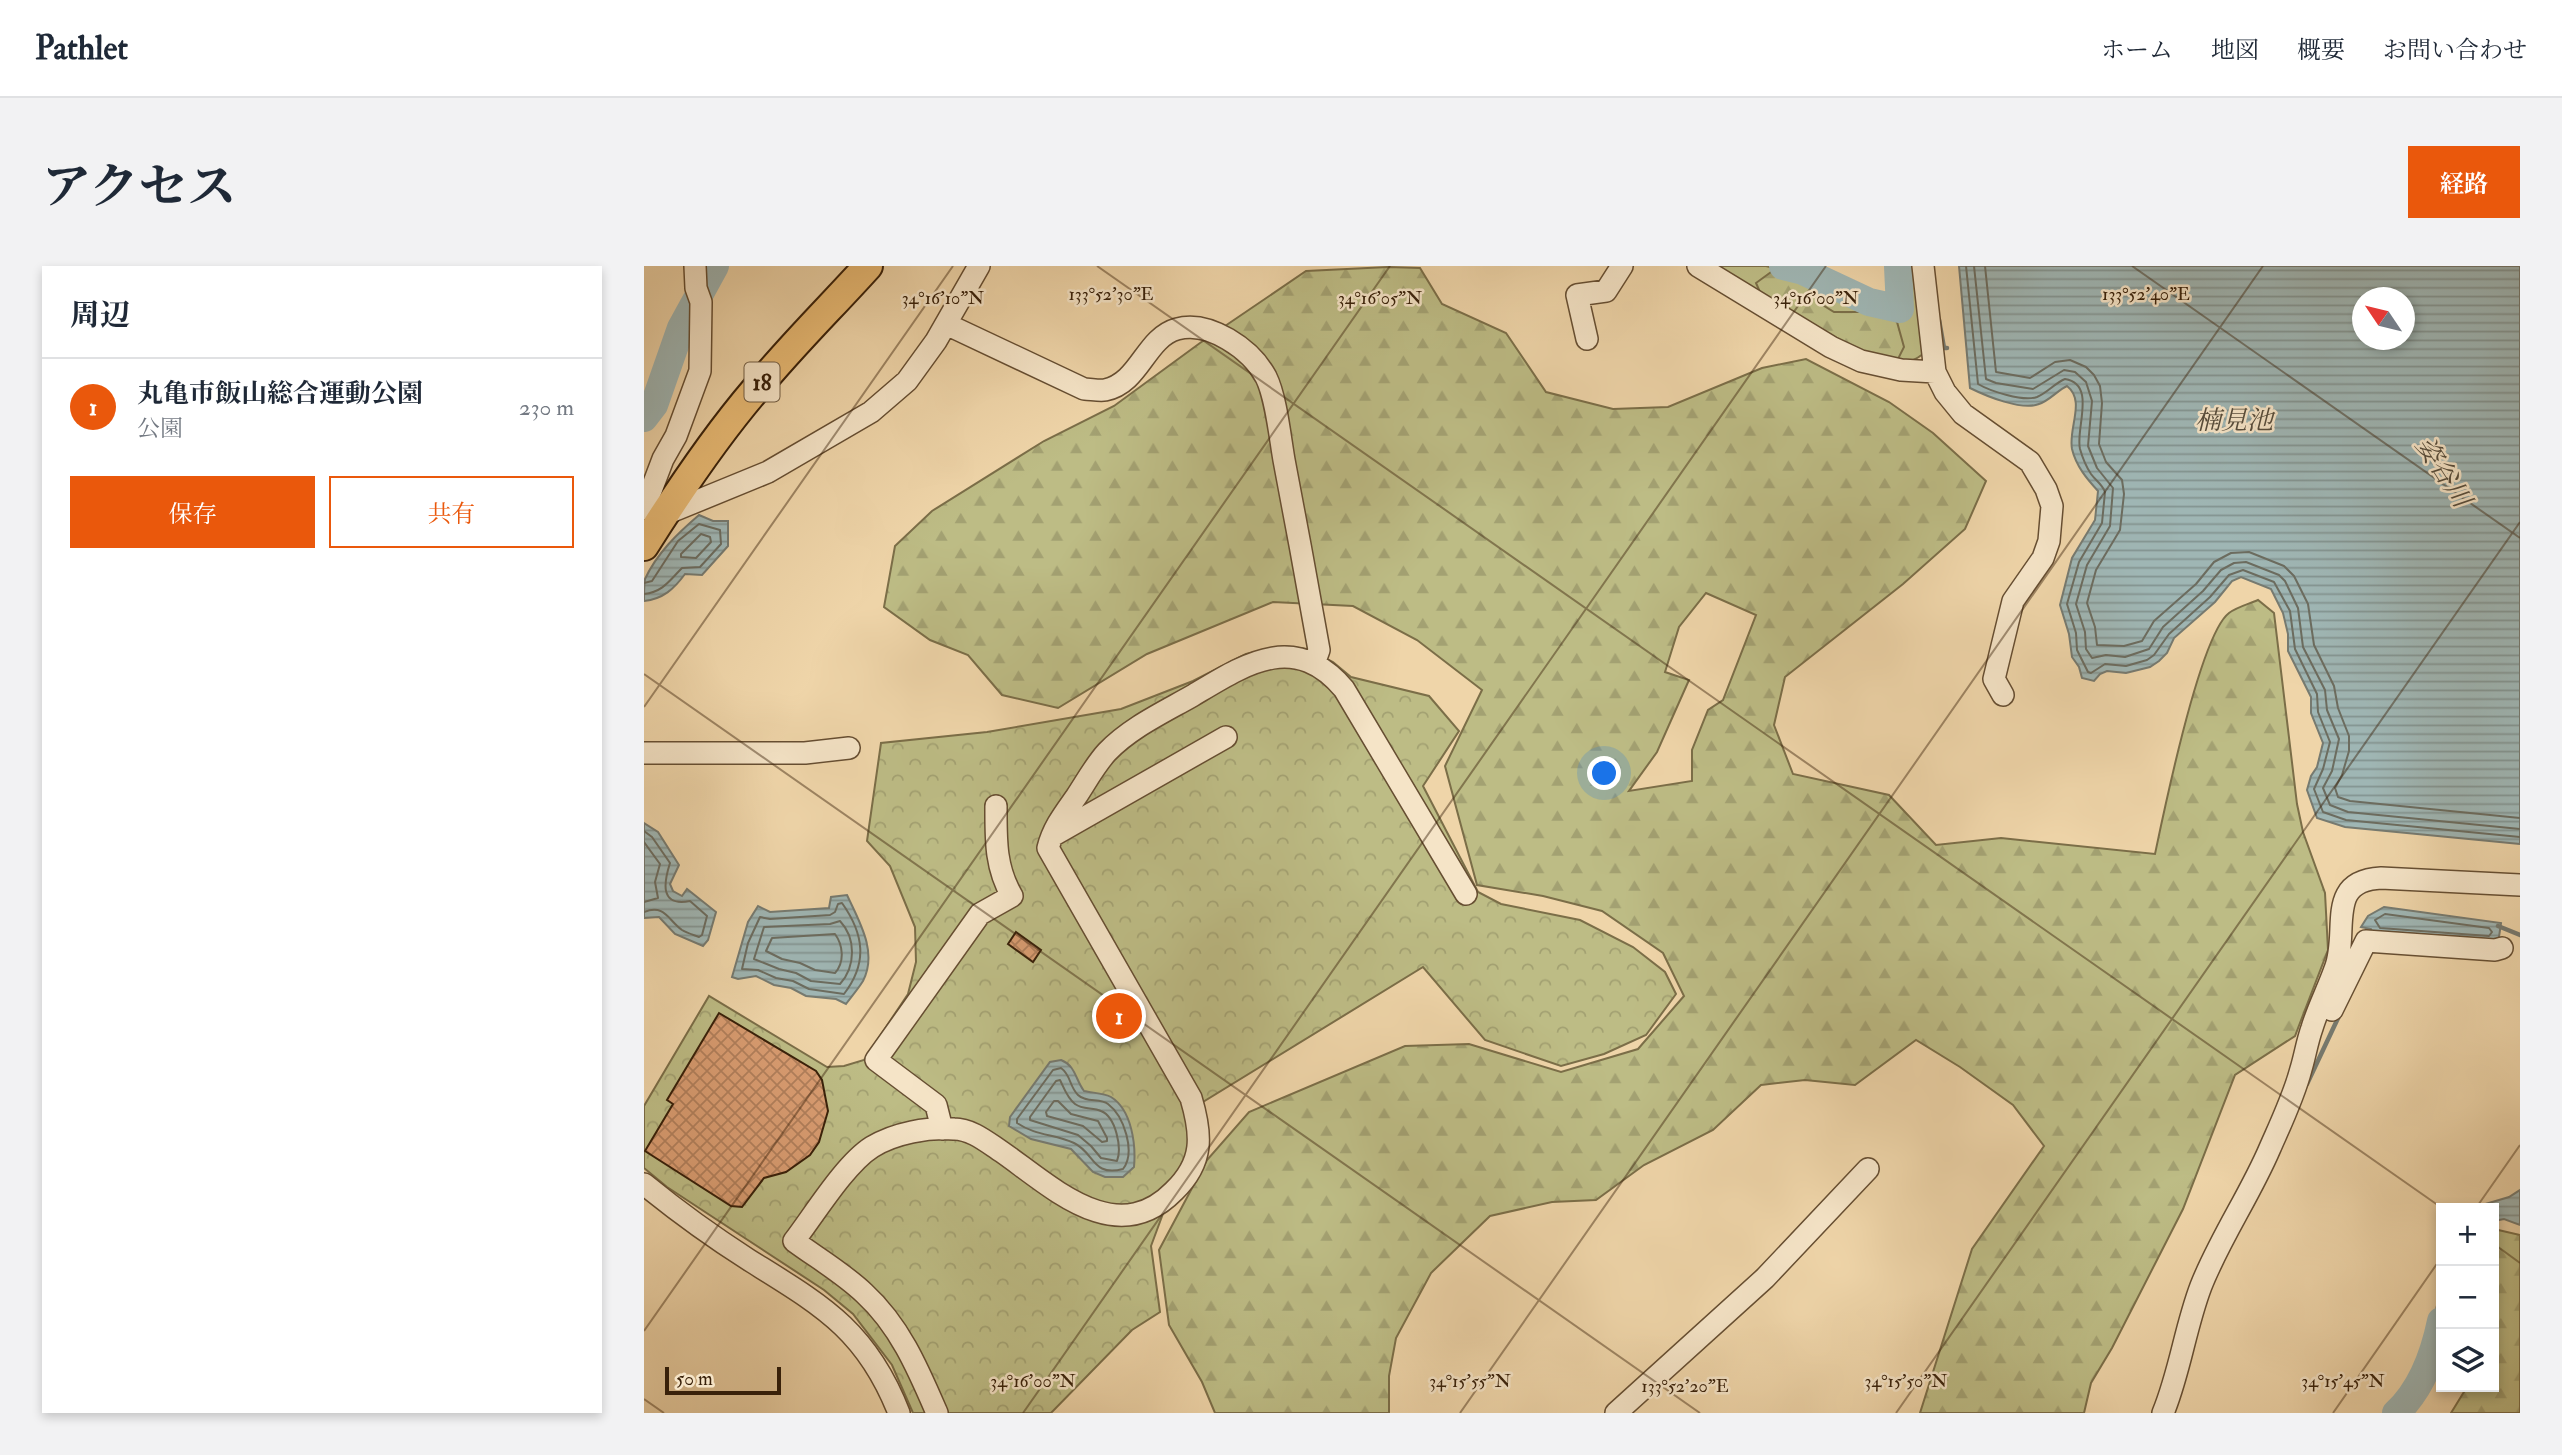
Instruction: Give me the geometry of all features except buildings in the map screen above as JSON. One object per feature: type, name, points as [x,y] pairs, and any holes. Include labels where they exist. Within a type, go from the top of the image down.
[{"type":"main road","name":"18","points":[[644,546],[659,508],[757,387],[868,266]]},
{"type":"street","points":[[695,266],[701,371],[676,436],[663,459],[659,508],[768,472],[871,411],[907,380],[946,324],[979,266]]},
{"type":"street","points":[[1587,339],[1577,295],[1606,290],[1622,266]]},
{"type":"street","points":[[1698,266],[1830,347],[1861,361],[1901,370],[1934,372]]},
{"type":"street","points":[[1923,266],[1934,372],[1944,392],[1963,414],[2030,462],[2046,489],[2052,506],[2049,541],[2043,558],[2013,601],[1994,679],[2003,695]]},
{"type":"street","points":[[946,324],[1084,389],[1105,390],[1125,382],[1159,340],[1176,329],[1199,327],[1226,339],[1249,354],[1266,377],[1276,417],[1319,650],[1314,664]]},
{"type":"street","points":[[937,1413],[912,1355],[892,1323],[863,1292],[794,1241],[852,1165],[872,1147],[901,1135],[957,1128],[979,1136],[1078,1205],[1100,1214],[1123,1214],[1147,1210],[1167,1199],[1192,1167],[1198,1150],[1199,1126],[1191,1098],[1048,848],[1053,829],[1106,753],[1135,729],[1246,664],[1269,658],[1293,658],[1314,664],[1331,674],[1344,689],[1466,894]]},
{"type":"street","points":[[1051,837],[1226,737]]},
{"type":"street","points":[[644,753],[805,752],[849,748]]},
{"type":"street","points":[[942,1129],[936,1105],[876,1060],[980,914],[1012,896],[1002,878],[997,859],[996,806]]},
{"type":"street","points":[[2163,1413],[2179,1370],[2192,1312],[2201,1286],[2270,1150],[2305,1057],[2311,1029],[2337,965],[2345,895],[2354,884],[2364,879],[2381,878],[2520,885]]},
{"type":"street","points":[[2305,1057],[2321,1033],[2367,940],[2495,950],[2502,948]]},
{"type":"street","points":[[1616,1413],[1765,1278],[1868,1169]]},
{"type":"street","points":[[644,1184],[726,1244],[800,1290],[840,1320],[855,1336],[880,1372],[899,1413]]},
{"type":"green space","points":[[1713,266],[1766,266],[1805,276],[1871,305],[1903,313],[1902,266],[1913,266],[1923,354],[1912,361],[1901,363],[1878,361]]},
{"type":"green space","points":[[1420,268],[1442,304],[1506,333],[1546,392],[1613,409],[1668,407],[1762,368],[1806,359],[1889,402],[1933,433],[1986,481],[1965,529],[1903,584],[1785,677],[1774,725],[1793,774],[1889,795],[1936,845],[2001,838],[2155,854],[2184,726],[2206,654],[2218,628],[2229,613],[2258,600],[2274,613],[2297,804],[2303,832],[2325,893],[2328,950],[2295,1036],[2235,1075],[2183,1209],[2112,1348],[2091,1383],[2084,1413],[1920,1413],[1972,1249],[2044,1146],[2013,1105],[1916,1040],[1855,1085],[1805,1080],[1761,1085],[1713,1130],[1644,1165],[1596,1200],[1552,1202],[1490,1216],[1431,1273],[1396,1338],[1389,1376],[1389,1413],[1215,1413],[1202,1382],[1169,1325],[1159,1250],[1207,1160],[1249,1112],[1405,1046],[1469,1044],[1561,1072],[1638,1049],[1684,996],[1663,953],[1602,911],[1543,896],[1477,885],[1445,766],[1482,690],[1417,640],[1353,606],[1273,602],[1147,654],[1058,708],[1002,695],[968,655],[930,640],[884,607],[895,546],[932,511],[1044,441],[1114,406],[1306,271]],"holes":[[[1706,593],[1756,615],[1723,700],[1708,710],[1692,750],[1692,781],[1629,791],[1657,752],[1689,680],[1665,672],[1679,627]]]},
{"type":"green space","points":[[1771,272],[1813,286],[1818,302],[1834,312],[1880,312],[1897,322],[1904,347],[1897,361],[1878,357],[1842,343],[1760,292],[1756,283]]},
{"type":"green space","points":[[1284,646],[1307,649],[1333,662],[1351,677],[1429,696],[1459,731],[1423,786],[1478,892],[1501,904],[1580,920],[1633,947],[1665,972],[1676,994],[1646,1035],[1604,1054],[1561,1066],[1485,1040],[1423,967],[1203,1102],[1208,1126],[1203,1159],[1164,1211],[1151,1246],[1160,1312],[1132,1330],[1051,1413],[913,1413],[892,1365],[853,1314],[824,1290],[667,1187],[644,1168],[644,1106],[709,996],[827,1067],[844,1066],[864,1060],[908,994],[916,962],[915,927],[890,866],[867,841],[881,743],[987,732],[1121,709],[1193,681],[1246,654]]},
{"type":"green space","points":[[2499,1230],[2520,1235],[2520,1413],[2451,1413],[2464,1392],[2499,1392]]},
{"type":"water","name":"楠見池","points":[[1959,266],[2520,266],[2520,844],[2345,827],[2317,818],[2307,790],[2323,743],[2311,713],[2311,697],[2288,651],[2288,634],[2283,613],[2271,589],[2241,577],[2232,581],[2215,602],[2174,638],[2167,653],[2150,667],[2126,673],[2107,671],[2094,681],[2082,678],[2072,657],[2069,634],[2060,605],[2072,558],[2095,520],[2098,491],[2079,467],[2072,449],[2076,407],[2073,392],[2067,386],[2043,403],[2032,406],[1994,398],[1970,388]]},
{"type":"water","points":[[699,515],[713,521],[728,521],[728,546],[702,575],[685,574],[668,592],[644,601],[645,579],[656,561],[676,536]]},
{"type":"water","points":[[644,823],[658,832],[679,865],[670,884],[673,891],[682,896],[687,889],[716,912],[708,940],[703,946],[675,934],[659,917],[644,918]]},
{"type":"water","points":[[847,895],[865,937],[869,959],[863,981],[846,1004],[836,999],[806,996],[756,976],[738,979],[732,977],[748,922],[758,906],[770,912],[829,908],[831,897]]},
{"type":"water","points":[[2384,907],[2501,923],[2498,944],[2373,934],[2371,929],[2361,927],[2368,916]]},
{"type":"water","points":[[1061,1060],[1072,1069],[1084,1091],[1111,1097],[1124,1110],[1133,1139],[1134,1167],[1123,1177],[1105,1177],[1093,1172],[1071,1149],[1031,1139],[1009,1126],[1010,1117],[1050,1062]]},
{"type":"water","points":[[2520,1190],[2520,1225],[2504,1219],[2499,1220],[2499,1203],[2489,1203],[2509,1197]]},
{"type":"water","points":[[2436,1310],[2436,1354],[2428,1351]]},
{"type":"waterway","points":[[644,418],[654,405],[681,328],[715,266]]},
{"type":"waterway","points":[[1783,266],[1803,271],[1869,302],[1900,309],[1898,266]]},
{"type":"waterway","points":[[1939,320],[1944,348],[1947,348]]},
{"type":"waterway","points":[[2498,926],[2520,935]]},
{"type":"waterway","points":[[2307,1084],[2339,1016]]},
{"type":"waterway","points":[[2396,1413],[2413,1393],[2426,1371],[2439,1329]]},
{"type":"place","name":"丸亀市飯山総合運動公園","points":[[1119,1016]]},
{"type":"water label","name":"姿谷川","points":[[2443,472]]}]
